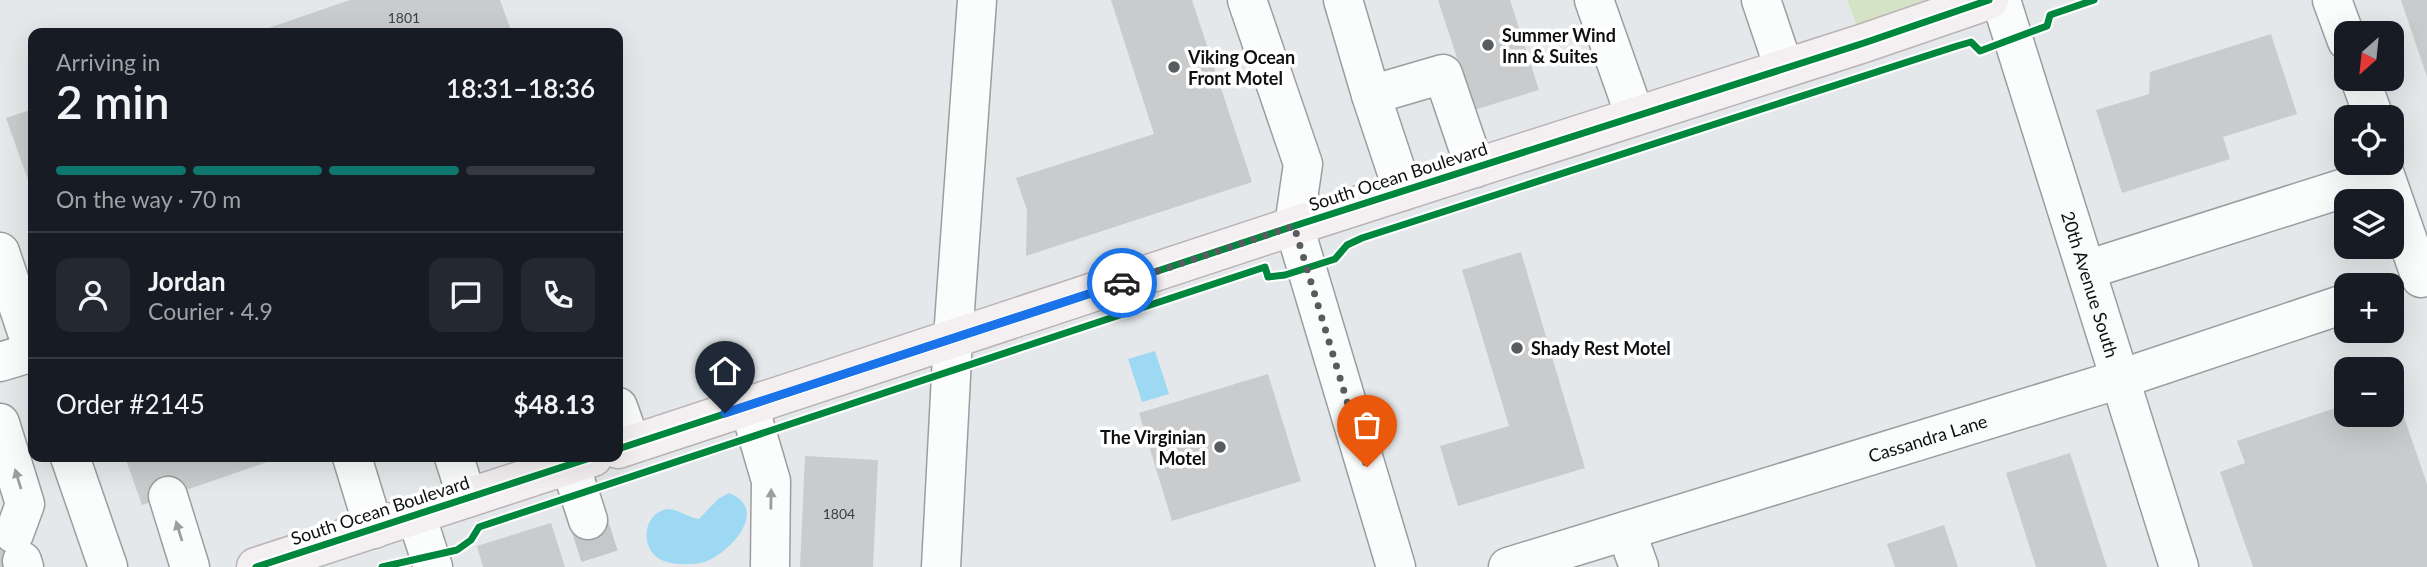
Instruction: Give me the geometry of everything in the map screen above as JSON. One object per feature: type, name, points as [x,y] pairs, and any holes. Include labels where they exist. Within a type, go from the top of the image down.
[{"type":"main road","name":"South Ocean Boulevard","points":[[624,447],[1784,68],[1929,10],[1989,0]]},
{"type":"main road","name":"South Ocean Boulevard","points":[[256,567],[578,462]]},
{"type":"street","points":[[941,567],[953,338],[977,0]]},
{"type":"street","points":[[1247,0],[1303,164],[1294,226],[1396,567]]},
{"type":"street","points":[[1343,0],[1403,191]]},
{"type":"street","points":[[1594,0],[1634,116]]},
{"type":"street","points":[[1761,0],[1784,68]]},
{"type":"street","name":"20th Avenue South","points":[[2001,0],[2179,567]]},
{"type":"street","points":[[2332,0],[2340,21]]},
{"type":"street","points":[[1371,95],[1443,74],[1475,168]]},
{"type":"street","points":[[2086,270],[2366,175]]},
{"type":"street","points":[[2386,175],[2413,281]]},
{"type":"street","points":[[0,252],[28,336]]},
{"type":"street","name":"Cassandra Lane","points":[[1508,567],[2120,379],[2334,307]]},
{"type":"street","points":[[0,362],[28,353]]},
{"type":"street","points":[[748,406],[771,481],[770,567]]},
{"type":"street","points":[[0,423],[26,504],[20,554]]},
{"type":"street","points":[[72,462],[108,567]]},
{"type":"street","points":[[354,462],[374,528]]},
{"type":"street","points":[[456,462],[467,498]]},
{"type":"street","points":[[581,462],[588,520]]},
{"type":"street","points":[[168,496],[190,567]]},
{"type":"street","points":[[416,515],[433,567]]},
{"type":"street","points":[[1626,531],[1639,567]]},
{"type":"green space","points":[[1847,0],[1988,0],[1864,43]]},
{"type":"water","points":[[1155,351],[1169,394],[1142,402],[1128,359]]},
{"type":"water","points":[[729,493],[741,500],[746,509],[746,519],[742,530],[725,550],[715,557],[695,564],[667,562],[657,558],[651,551],[647,533],[653,517],[672,509],[699,519],[718,499]]},
{"type":"building","points":[[350,0],[500,0],[510,28],[269,28]]},
{"type":"building","name":"Viking Ocean Front Motel","points":[[1111,0],[1192,0],[1252,182],[1026,256],[1027,210],[1016,178],[1154,134]]},
{"type":"building","name":"Summer Wind Inn & Suites","points":[[1438,0],[1510,0],[1539,90],[1474,110]]},
{"type":"building","points":[[2401,0],[2427,0],[2427,77]]},
{"type":"building","points":[[2271,34],[2297,114],[2223,137],[2230,159],[2122,193],[2096,110],[2149,94],[2150,72]]},
{"type":"building","points":[[28,111],[28,180],[6,118]]},
{"type":"building","name":"Shady Rest Motel","points":[[1521,252],[1585,468],[1458,506],[1440,446],[1509,426],[1462,270]]},
{"type":"building","name":"The Virginian Motel","points":[[1268,374],[1301,481],[1172,521],[1139,413]]},
{"type":"building","points":[[2334,408],[2334,427],[2404,427],[2404,417],[2427,484],[2427,567],[2253,567],[2220,472],[2245,463],[2237,441]]},
{"type":"building","points":[[2070,453],[2107,567],[2036,567],[2006,473]]},
{"type":"building","points":[[805,456],[878,460],[873,567],[800,567]]},
{"type":"building","points":[[127,462],[267,462],[142,505]]},
{"type":"building","points":[[551,523],[565,567],[483,567],[477,546]]},
{"type":"building","points":[[1944,525],[1958,567],[1895,567],[1887,544]]},
{"type":"building","points":[[0,537],[10,565],[4,567],[0,567]]},
{"type":"tunnel","points":[[588,520],[603,567]]},
{"type":"cycle path","points":[[623,447],[1989,0]]},
{"type":"cycle path","points":[[382,567],[457,550],[471,540],[479,527],[1265,267],[1268,277],[1285,275],[1335,259],[1347,245],[1362,238],[1957,46],[1971,42],[1980,51],[2047,26],[2050,15],[2094,0]]},
{"type":"cycle path","points":[[256,567],[578,462]]},
{"type":"way so far","points":[[1122,283],[1294,226],[1367,467]]},
{"type":"place","name":"Summer Wind Inn & Suites","points":[[1488,45]]},
{"type":"place","name":"Viking Ocean Front Motel","points":[[1174,67]]},
{"type":"place","name":"Shady Rest Motel","points":[[1517,348]]},
{"type":"place","name":"The Virginian Motel","points":[[1220,447]]},
{"type":"route","points":[[725,413],[1122,283]]}]
